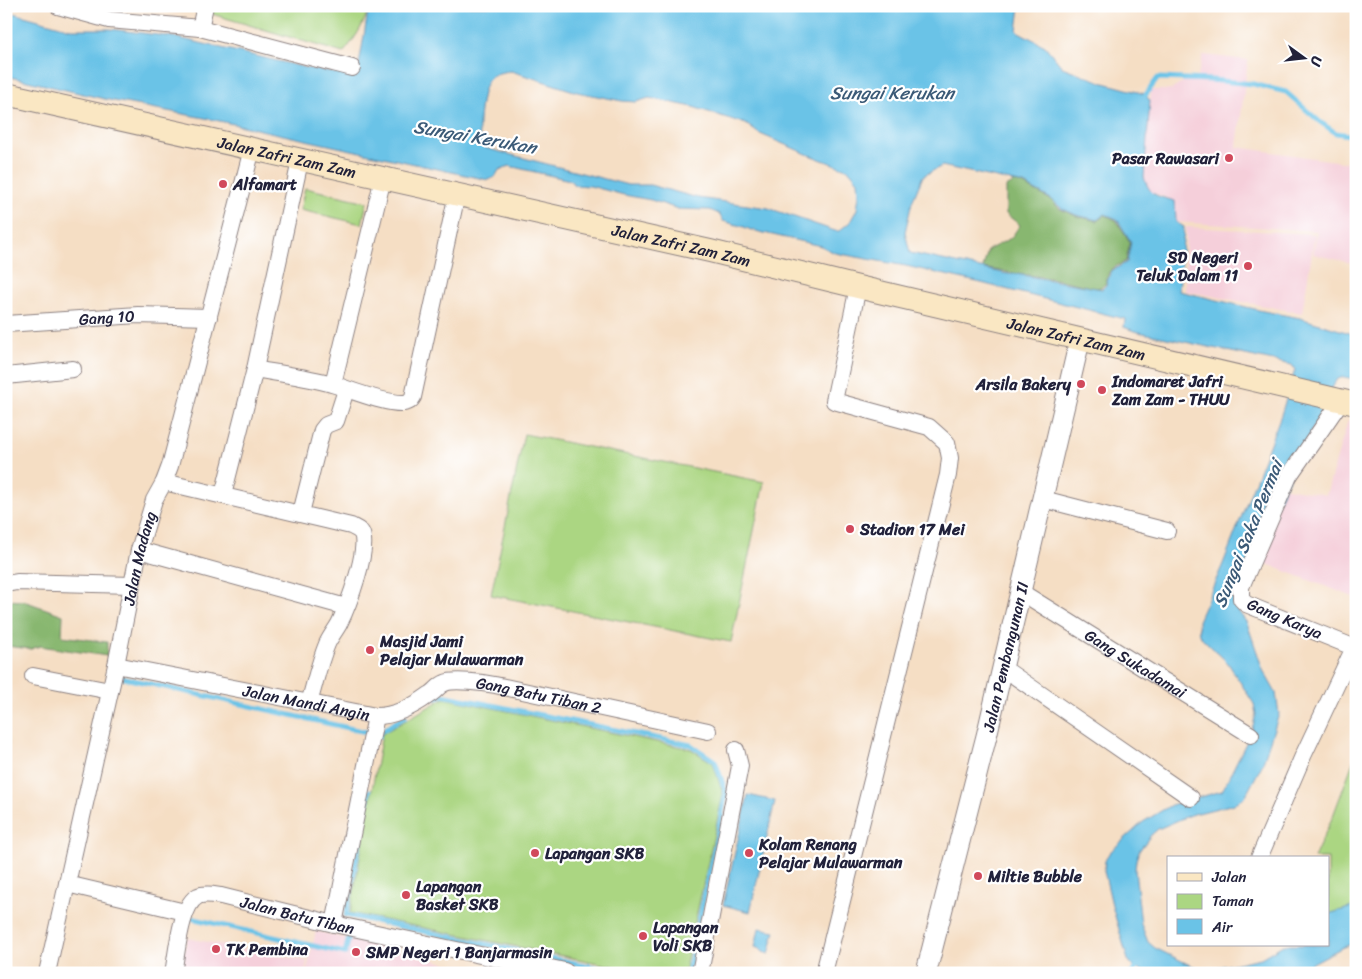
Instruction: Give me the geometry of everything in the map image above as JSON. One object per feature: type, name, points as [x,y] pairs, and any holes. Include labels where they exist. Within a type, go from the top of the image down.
[{"type":"main road","name":"Jalan Zafri Zam Zam","points":[[6,94],[300,161],[710,250],[1344,402]]},
{"type":"street","points":[[58,6],[109,20],[200,28],[352,68]]},
{"type":"street","points":[[200,28],[205,6]]},
{"type":"street","name":"Jalan Madang","points":[[47,973],[116,665],[139,550],[154,500],[164,482],[252,150]]},
{"type":"street","points":[[223,495],[255,369],[300,161]]},
{"type":"street","points":[[301,514],[322,430],[326,425],[336,422],[339,387],[383,178]]},
{"type":"street","points":[[255,369],[408,403],[413,396],[457,194]]},
{"type":"street","points":[[824,973],[948,475],[950,458],[947,443],[929,427],[834,401],[858,287]]},
{"type":"street","name":"Gang 10","points":[[6,324],[138,316],[209,317]]},
{"type":"street","name":"Jalan Pembangunan II","points":[[926,973],[1003,668],[1080,339]]},
{"type":"street","points":[[6,376],[73,369]]},
{"type":"street","name":"Gang Karya","points":[[1259,856],[1352,649],[1348,645],[1246,604],[1241,600],[1241,587],[1289,476],[1320,430],[1344,402]]},
{"type":"street","points":[[164,482],[351,526],[358,529],[362,534],[361,566],[338,625],[327,642],[308,702]]},
{"type":"street","points":[[1043,499],[1167,531]]},
{"type":"street","points":[[139,550],[346,607]]},
{"type":"street","points":[[6,584],[17,582],[132,585]]},
{"type":"street","name":"Gang Sukadamai","points":[[1020,592],[1251,735]]},
{"type":"street","name":"Jalan Mandi Angin","points":[[116,665],[376,716],[334,924]]},
{"type":"street","points":[[1003,668],[1191,798]]},
{"type":"street","points":[[33,676],[110,691]]},
{"type":"street","name":"Gang Batu Tiban 2","points":[[376,716],[389,716],[400,711],[429,696],[445,682],[463,682],[495,685],[708,730]]},
{"type":"street","points":[[700,973],[740,766],[736,750]]},
{"type":"street","points":[[67,884],[185,912],[173,973]]},
{"type":"street","name":"Jalan Batu Tiban","points":[[185,912],[190,903],[198,896],[207,894],[221,896],[524,969],[564,973]]},
{"type":"shaded area","name":"Pasar Rawasari","points":[[1203,55],[1248,60],[1237,147],[1356,164],[1353,202],[1356,204],[1356,264],[1313,254],[1317,231],[1176,222],[1175,201],[1151,192],[1147,187],[1144,177],[1151,90],[1171,90],[1188,79],[1197,78]]},
{"type":"shaded area","name":"SD Negeri Teluk Dalam 11","points":[[1186,227],[1315,234],[1302,313],[1185,291]]},
{"type":"shaded area","points":[[1348,420],[1356,422],[1356,598],[1251,558],[1280,487],[1326,495]]},
{"type":"shaded area","name":"SMP Negeri 1 Banjarmasin","points":[[316,931],[485,973],[306,973]]},
{"type":"shaded area","name":"TK Pembina","points":[[187,938],[307,961],[305,973],[180,973]]},
{"type":"green space","points":[[179,6],[369,6],[359,31],[343,53]]},
{"type":"green space","points":[[1015,182],[1051,200],[1060,209],[1076,216],[1097,221],[1105,215],[1116,220],[1130,242],[1126,261],[1110,271],[1106,282],[1098,288],[983,268],[988,250],[1011,238],[1020,225],[1006,214],[1006,187]]},
{"type":"green space","points":[[305,188],[367,202],[362,224],[300,210]]},
{"type":"green space","points":[[524,434],[764,482],[731,642],[491,595]]},
{"type":"green space","points":[[6,600],[24,601],[63,615],[62,636],[107,642],[107,656],[40,646],[31,649],[6,646]]},
{"type":"green space","name":"Lapangan SKB","points":[[444,698],[691,749],[713,763],[723,794],[684,973],[647,973],[350,913],[382,734]]},
{"type":"green space","points":[[1356,754],[1356,904],[1336,917],[1330,915],[1330,856],[1315,856],[1333,816]]},
{"type":"water","name":"Sungai Kerukan","points":[[369,6],[1020,6],[1017,31],[1045,46],[1062,67],[1104,83],[1145,94],[1150,101],[1144,177],[1146,184],[1155,195],[1175,201],[1176,222],[1184,227],[1179,291],[1300,318],[1356,335],[1356,379],[1343,377],[1336,380],[1238,586],[1233,604],[1247,623],[1263,670],[1276,693],[1279,714],[1262,765],[1245,797],[1234,804],[1190,815],[1158,829],[1151,835],[1139,851],[1136,860],[1135,870],[1141,924],[1148,942],[1155,948],[1190,965],[1209,969],[1261,958],[1281,946],[1330,946],[1330,913],[1356,906],[1356,943],[1343,947],[1294,973],[1150,973],[1135,968],[1128,960],[1104,871],[1105,861],[1109,853],[1143,822],[1171,805],[1222,791],[1251,733],[1256,714],[1254,704],[1228,663],[1199,635],[1198,621],[1223,564],[1281,415],[1295,370],[1292,365],[1134,331],[1124,327],[1125,319],[977,282],[835,253],[821,246],[751,230],[723,221],[719,214],[710,210],[678,209],[651,200],[590,186],[574,185],[570,180],[509,166],[499,170],[495,177],[488,180],[215,120],[109,100],[6,76],[6,11],[71,29],[110,29],[174,37],[312,69],[357,77]],"holes":[[[511,71],[577,92],[622,101],[636,102],[649,98],[693,107],[746,124],[758,133],[849,170],[858,181],[857,209],[850,222],[839,231],[835,231],[768,208],[698,198],[650,185],[628,185],[485,148],[479,135],[480,107],[487,82],[494,75]],[[942,166],[1024,184],[1051,199],[1061,208],[1076,215],[1097,220],[1105,214],[1117,219],[1131,242],[1127,262],[1111,271],[1106,285],[1102,289],[1008,274],[910,253],[905,232],[912,202],[923,176]]]},
{"type":"water","name":"Kolam Renang Pelajar Mulawarman","points":[[748,795],[775,801],[750,912],[723,905]]},
{"type":"water","points":[[759,928],[775,931],[769,954],[755,947]]},
{"type":"waterway","points":[[1142,100],[1158,78],[1253,84],[1286,92],[1320,122],[1336,133],[1356,136]]},
{"type":"waterway","points":[[120,677],[371,733]]},
{"type":"waterway","points":[[436,698],[442,695],[691,745],[715,761],[726,793],[688,973]]},
{"type":"waterway","points":[[379,736],[380,732],[405,717]]},
{"type":"waterway","points":[[369,791],[346,915],[622,973]]},
{"type":"waterway","points":[[186,917],[345,953],[351,930]]},
{"type":"waterway","points":[[1132,973],[1140,963]]},
{"type":"place","name":"Pasar Rawasari","points":[[1229,158]]},
{"type":"place","name":"Alfamart","points":[[223,184]]},
{"type":"place","name":"SD Negeri Teluk Dalam 11","points":[[1248,266]]},
{"type":"place","name":"Arsila Bakery","points":[[1081,384]]},
{"type":"place","name":"Indomaret Jafri Zam Zam - THUU","points":[[1102,390]]},
{"type":"place","name":"Stadion 17 Mei","points":[[850,529]]},
{"type":"place","name":"Masjid Jami Pelajar Mulawarman","points":[[370,650]]},
{"type":"place","name":"Lapangan SKB","points":[[535,853]]},
{"type":"place","name":"Kolam Renang Pelajar Mulawarman","points":[[749,853]]},
{"type":"place","name":"Miltie Bubble","points":[[978,876]]},
{"type":"place","name":"Lapangan Basket SKB","points":[[406,895]]},
{"type":"place","name":"Lapangan Voli SKB","points":[[643,936]]},
{"type":"place","name":"TK Pembina","points":[[216,949]]},
{"type":"place","name":"SMP Negeri 1 Banjarmasin","points":[[356,952]]},
{"type":"water label","name":"Sungai Saka Permai","points":[[1248,534]]}]
